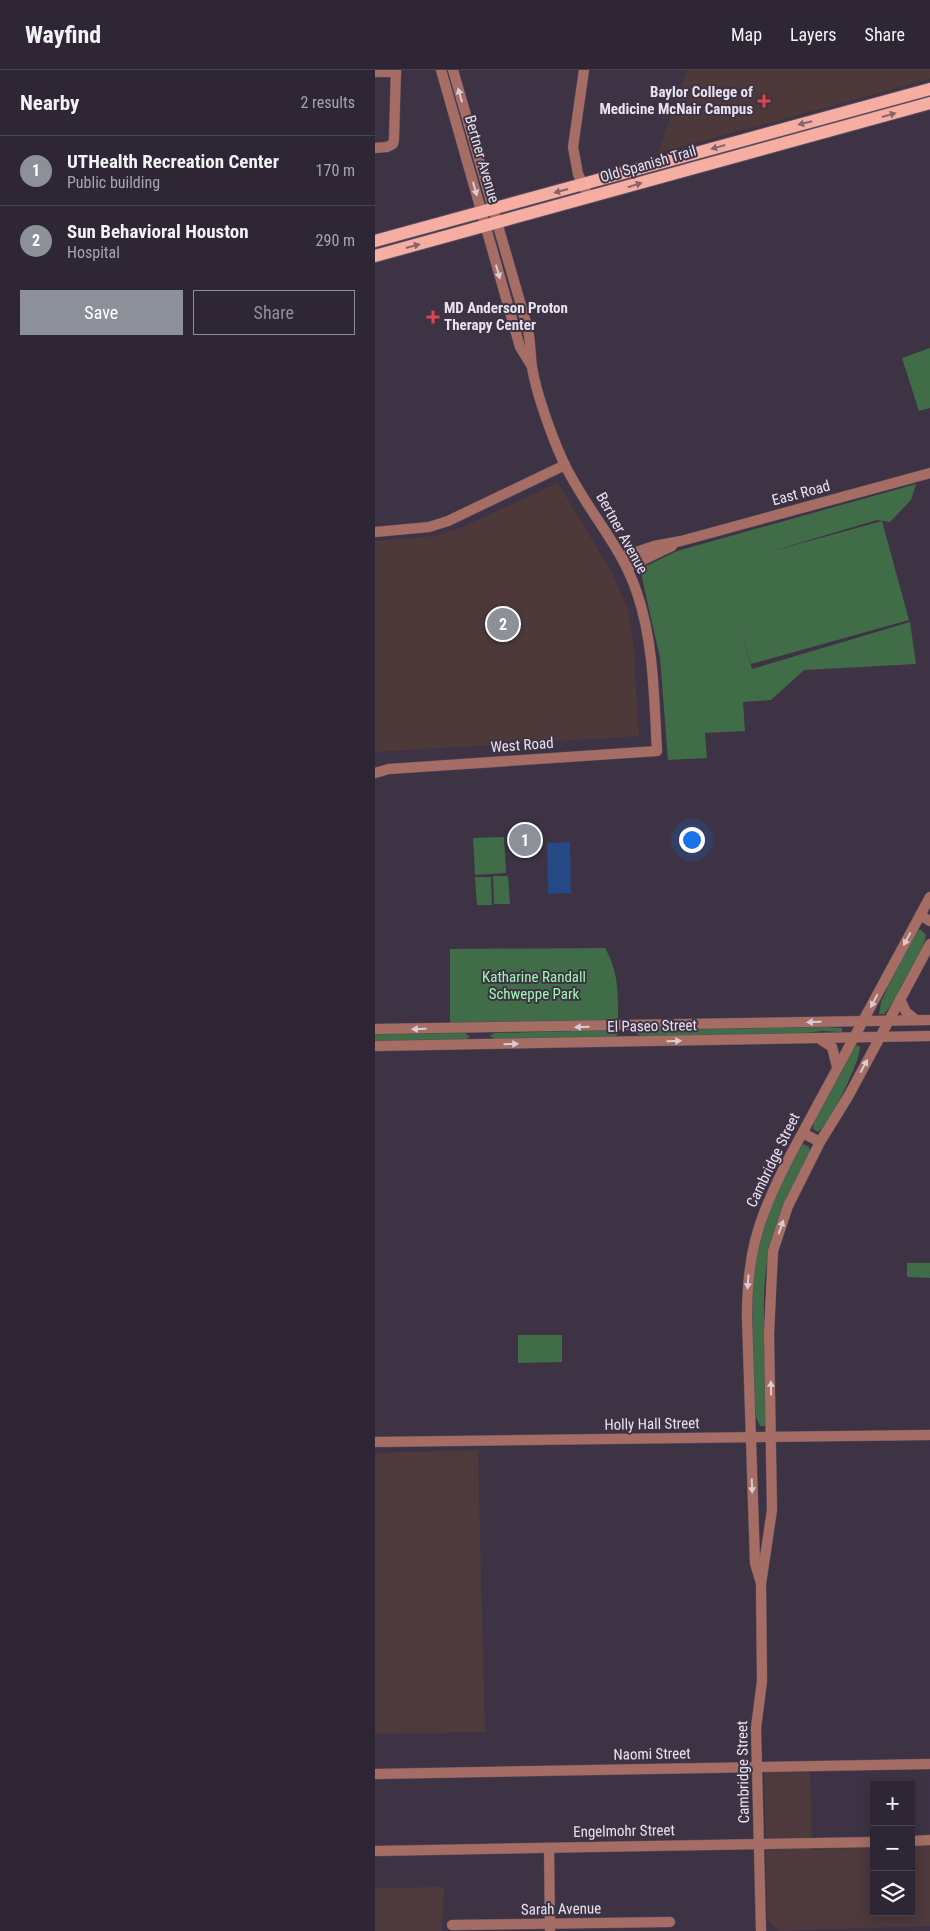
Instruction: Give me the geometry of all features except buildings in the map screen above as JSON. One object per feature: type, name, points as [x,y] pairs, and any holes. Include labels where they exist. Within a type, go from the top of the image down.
[{"type":"main road","name":"Old Spanish Trail","points":[[375,256],[584,185],[930,89]]},
{"type":"main road","name":"Old Spanish Trail","points":[[375,241],[588,199],[709,163],[849,127],[930,103]]},
{"type":"main road","points":[[844,113],[849,127]]},
{"type":"street","name":"Bertner Avenue","points":[[441,70],[489,218]]},
{"type":"street","name":"Bertner Avenue","points":[[453,70],[520,347],[532,368],[547,417],[565,465],[625,562],[648,631],[657,750]]},
{"type":"street","points":[[584,70],[573,144],[578,174],[588,199]]},
{"type":"street","points":[[375,72],[396,71],[393,144],[387,147],[375,148]]},
{"type":"street","points":[[375,532],[429,528],[448,521],[565,465]]},
{"type":"street","name":"East Road","points":[[625,562],[681,541],[930,473]]},
{"type":"street","name":"West Road","points":[[375,773],[389,769],[657,750]]},
{"type":"street","name":"West Road","points":[[375,766],[389,769]]},
{"type":"street","name":"Cambridge Street","points":[[761,1584],[755,1563],[747,1282],[755,1235],[774,1186],[837,1066],[930,897]]},
{"type":"street","points":[[920,915],[930,921]]},
{"type":"street","name":"Cambridge Street","points":[[761,1931],[756,1728],[762,1681],[761,1584],[771,1510],[769,1334],[773,1251],[788,1206],[820,1142],[930,944]]},
{"type":"street","points":[[900,999],[907,1012],[916,1020]]},
{"type":"street","name":"El Paseo Street","points":[[375,1029],[930,1020]]},
{"type":"street","points":[[625,1042],[628,1026]]},
{"type":"street","points":[[482,1028],[482,1045]]},
{"type":"street","name":"El Paseo Street","points":[[375,1046],[930,1036]]},
{"type":"street","points":[[814,1038],[824,1041],[832,1047],[837,1066]]},
{"type":"street","points":[[803,1133],[820,1142]]},
{"type":"street","name":"Holly Hall Street","points":[[375,1442],[930,1434]]},
{"type":"street","name":"Naomi Street","points":[[375,1774],[930,1764]]},
{"type":"street","points":[[915,1841],[930,1840]]},
{"type":"street","name":"Engelmohr Street","points":[[375,1851],[870,1842]]},
{"type":"street","points":[[549,1848],[550,1928]]},
{"type":"street","name":"Sarah Avenue","points":[[452,1925],[550,1928],[670,1922]]},
{"type":"shaded area","name":"Baylor College of Medicine McNair Campus","points":[[687,70],[930,70],[930,79],[658,153]]},
{"type":"shaded area","points":[[558,483],[611,571],[628,609],[633,639],[639,736],[375,752],[375,541],[434,536],[458,529]]},
{"type":"shaded area","points":[[478,1450],[485,1732],[375,1734],[375,1453]]},
{"type":"shaded area","points":[[810,1771],[812,1850],[870,1847],[870,1916],[915,1916],[915,1845],[930,1845],[930,1926],[779,1931],[767,1919],[764,1772]]},
{"type":"shaded area","points":[[444,1887],[442,1931],[375,1931],[375,1888]]},
{"type":"green space","points":[[930,348],[930,408],[919,411],[902,358]]},
{"type":"green space","points":[[916,484],[911,500],[890,522],[877,520],[769,552],[882,521],[909,620],[751,664],[741,631],[752,669],[910,622],[916,664],[804,670],[771,700],[743,702],[745,731],[705,733],[707,758],[668,760],[660,658],[640,569],[677,551]]},
{"type":"green space","points":[[504,837],[506,873],[475,875],[473,838]]},
{"type":"green space","points":[[493,876],[508,876],[510,904],[494,904]]},
{"type":"green space","points":[[475,877],[491,877],[492,905],[477,905]]},
{"type":"green space","points":[[920,929],[926,935],[915,964],[889,1008],[884,1014],[879,1014],[881,1002],[911,936]]},
{"type":"green space","name":"Katharine Randall Schweppe Park","points":[[605,948],[610,957],[615,975],[618,992],[618,1021],[450,1023],[450,949]]},
{"type":"green space","points":[[842,1028],[842,1032],[821,1031],[786,1036],[642,1037],[636,1033],[655,1030]]},
{"type":"green space","points":[[611,1030],[618,1034],[614,1038],[498,1040],[489,1036],[495,1033]]},
{"type":"green space","points":[[465,1033],[470,1037],[464,1040],[375,1043],[375,1034]]},
{"type":"green space","points":[[857,1045],[860,1047],[859,1055],[850,1078],[830,1117],[818,1132],[813,1129],[814,1122],[850,1053]]},
{"type":"green space","points":[[804,1144],[809,1147],[810,1151],[774,1238],[766,1270],[764,1314],[767,1405],[766,1426],[760,1426],[756,1417],[752,1367],[751,1277],[759,1230],[798,1148]]},
{"type":"green space","points":[[907,1263],[930,1263],[930,1278],[907,1277]]},
{"type":"green space","points":[[518,1335],[562,1335],[562,1362],[518,1363]]},
{"type":"water","points":[[570,842],[571,893],[548,894],[547,843]]},
{"type":"place","name":"Baylor College of Medicine McNair Campus","points":[[764,101]]},
{"type":"place","name":"MD Anderson Proton Therapy Center","points":[[433,317]]},
{"type":"place","name":"Sun Behavioral Houston","points":[[503,624]]},
{"type":"place","name":"UTHealth Recreation Center","points":[[525,840]]}]
